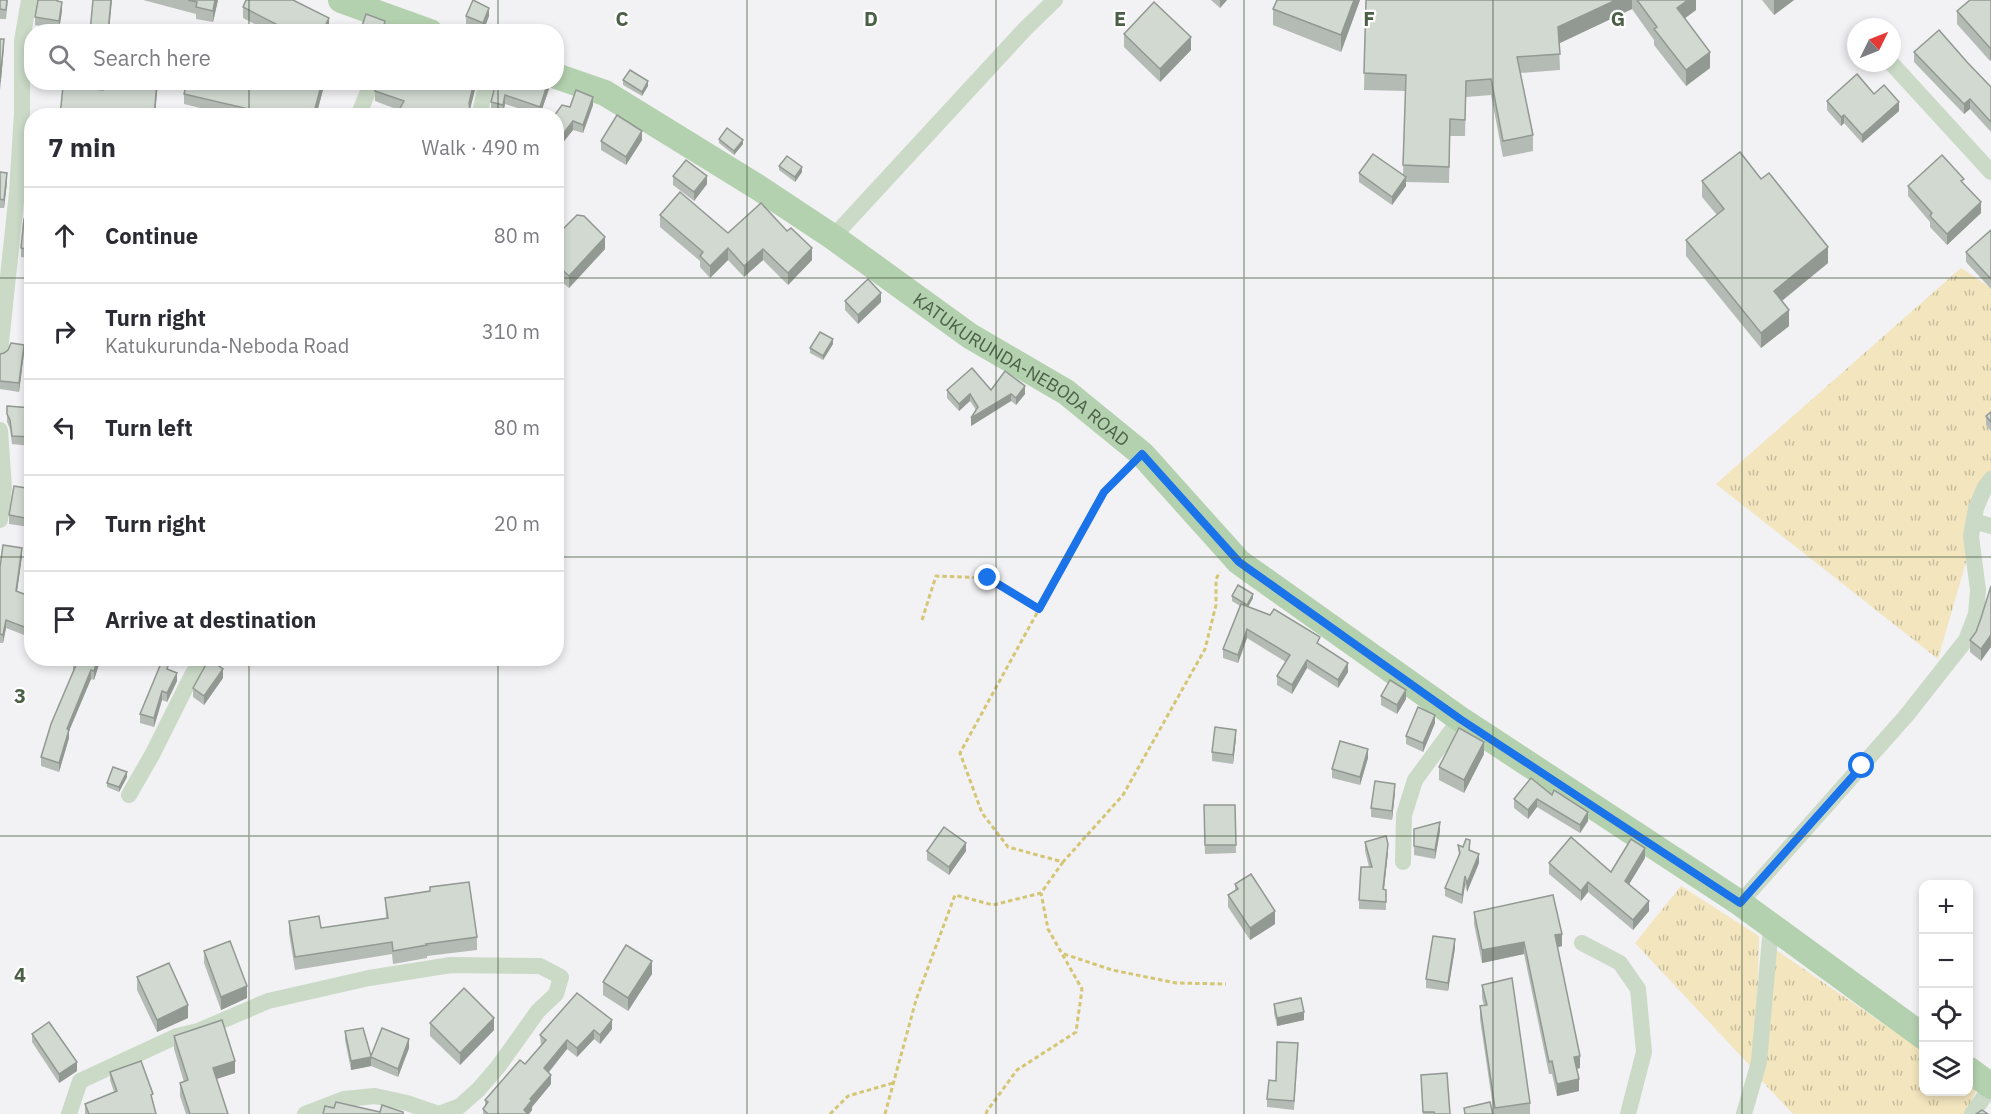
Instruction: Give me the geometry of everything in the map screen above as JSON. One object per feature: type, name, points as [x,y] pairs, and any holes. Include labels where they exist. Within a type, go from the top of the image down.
[{"type":"main road","points":[[341,0],[391,24]]},
{"type":"main road","name":"KATUKURUNDA-NEBODA ROAD","points":[[564,79],[605,93],[759,188],[833,237],[970,336],[1066,392],[1142,454],[1239,562],[1460,719],[1740,903],[1919,1034]]},
{"type":"main road","points":[[1973,1073],[1991,1086]]},
{"type":"street","points":[[25,24],[29,0]]},
{"type":"street","points":[[833,237],[1026,28],[1055,0]]},
{"type":"street","points":[[0,352],[17,192],[24,29]]},
{"type":"street","points":[[1899,72],[1991,172]]},
{"type":"street","points":[[361,108],[369,90]]},
{"type":"street","points":[[481,108],[485,90]]},
{"type":"street","points":[[0,430],[4,488],[0,520]]},
{"type":"street","points":[[1740,903],[1906,716],[1966,640],[1976,614],[1978,590],[1971,536],[1976,508],[1991,478]]},
{"type":"street","points":[[1974,521],[1991,526]]},
{"type":"street","points":[[129,795],[198,666]]},
{"type":"street","points":[[1403,862],[1404,815],[1416,780],[1460,719]]},
{"type":"street","points":[[1744,1114],[1759,1062],[1771,927]]},
{"type":"street","points":[[1582,944],[1620,963],[1638,989],[1644,1052],[1628,1114]]},
{"type":"street","points":[[69,1114],[80,1081],[177,1036],[198,1031],[268,1001],[369,978],[451,964],[540,966],[561,977],[556,994],[538,1011],[498,1067],[460,1106],[439,1114],[407,1103],[375,1096],[344,1100],[305,1114]]},
{"type":"street","points":[[1972,1114],[1991,1086]]},
{"type":"path","points":[[1063,862],[1008,847],[982,813],[960,753],[1104,492],[1142,454]]},
{"type":"path","points":[[885,1114],[916,1000],[955,895],[993,905],[1041,893],[1063,862],[1123,795],[1205,649],[1216,604],[1216,579],[1229,552]]},
{"type":"path","points":[[922,620],[936,576],[988,578],[1039,609]]},
{"type":"path","points":[[986,1114],[1017,1070],[1076,1032],[1082,989],[1048,929],[1041,893]]},
{"type":"path","points":[[1062,954],[1112,970],[1176,983],[1226,984]]},
{"type":"path","points":[[830,1114],[848,1096],[893,1083]]},
{"type":"green space","points":[[1961,268],[1991,288],[1991,420],[1986,425],[1991,431],[1991,476],[1938,659],[1716,484]]},
{"type":"green space","points":[[1681,886],[1759,936],[1756,1072],[1635,943]]},
{"type":"green space","points":[[1776,950],[1919,1048],[1919,1096],[1973,1096],[1973,1086],[1977,1089],[1966,1114],[1793,1114],[1759,1078]]},
{"type":"building","points":[[0,0],[7,0],[6,10],[0,9]]},
{"type":"building","points":[[38,0],[62,2],[59,21],[35,17]]},
{"type":"building","points":[[93,0],[111,0],[109,24],[91,24]]},
{"type":"building","points":[[188,0],[215,0],[213,11],[196,7],[197,2]]},
{"type":"building","points":[[246,0],[293,0],[329,18],[326,24],[276,24],[243,7]]},
{"type":"building","points":[[473,0],[489,8],[483,23],[466,16]]},
{"type":"building","points":[[1277,0],[1354,0],[1341,35],[1273,9]]},
{"type":"building","points":[[1366,0],[1616,0],[1558,27],[1560,54],[1517,57],[1533,135],[1503,141],[1491,79],[1466,81],[1465,120],[1450,119],[1449,167],[1403,165],[1406,75],[1364,73]]},
{"type":"building","points":[[1637,0],[1688,0],[1677,8],[1710,52],[1686,70],[1654,29],[1657,27]]},
{"type":"building","points":[[1970,0],[1991,0],[1990,48],[1957,11]]},
{"type":"building","points":[[1154,2],[1191,37],[1160,69],[1124,34]]},
{"type":"building","points":[[366,14],[385,21],[384,24],[363,24]]},
{"type":"building","points":[[1939,30],[1991,87],[1991,122],[1970,99],[1964,104],[1914,52]]},
{"type":"building","points":[[0,39],[4,39],[0,82]]},
{"type":"building","points":[[630,70],[648,81],[642,92],[623,80]]},
{"type":"building","points":[[1857,74],[1874,94],[1884,85],[1899,102],[1862,135],[1844,115],[1841,117],[1827,101]]},
{"type":"building","points":[[63,90],[156,90],[155,108],[61,108]]},
{"type":"building","points":[[185,90],[320,90],[315,108],[244,108],[184,94]]},
{"type":"building","points":[[472,90],[470,108],[400,108],[404,101],[375,91]]},
{"type":"building","points":[[494,90],[545,90],[540,107],[505,95],[503,105],[491,102]]},
{"type":"building","points":[[576,90],[593,97],[583,125],[573,121],[564,133],[564,108],[560,108],[562,105],[570,107]]},
{"type":"building","points":[[617,115],[642,131],[626,157],[601,141]]},
{"type":"building","points":[[727,128],[743,140],[734,151],[719,139]]},
{"type":"building","points":[[1740,152],[1761,179],[1769,173],[1828,247],[1774,291],[1789,310],[1761,333],[1686,240],[1724,209],[1702,181]]},
{"type":"building","points":[[1373,154],[1406,177],[1392,197],[1359,173]]},
{"type":"building","points":[[1942,155],[1964,179],[1961,181],[1981,202],[1947,234],[1930,216],[1932,213],[1908,186]]},
{"type":"building","points":[[787,156],[802,167],[795,177],[779,166]]},
{"type":"building","points":[[686,160],[707,176],[694,192],[673,176]]},
{"type":"building","points":[[0,172],[7,173],[4,200],[0,199]]},
{"type":"building","points":[[680,192],[728,233],[761,203],[787,231],[791,228],[812,248],[788,273],[763,249],[744,266],[728,248],[710,266],[700,256],[703,252],[660,215]]},
{"type":"building","points":[[577,215],[584,216],[605,237],[569,276],[564,271],[564,228]]},
{"type":"building","points":[[24,219],[24,249],[21,248]]},
{"type":"building","points":[[1991,230],[1991,279],[1966,252]]},
{"type":"building","points":[[868,279],[881,293],[858,315],[845,301]]},
{"type":"building","points":[[820,332],[833,339],[823,356],[810,348]]},
{"type":"building","points":[[11,343],[24,345],[19,383],[0,381],[0,354],[8,350]]},
{"type":"building","points":[[972,368],[991,390],[1005,371],[1025,386],[1016,398],[1011,394],[971,418],[978,407],[970,394],[959,404],[947,390]]},
{"type":"building","points":[[7,406],[24,407],[24,437],[12,436]]},
{"type":"building","points":[[1991,412],[1991,422],[1986,416]]},
{"type":"building","points":[[14,486],[24,488],[24,518],[9,515]]},
{"type":"building","points":[[3,545],[22,548],[16,591],[24,594],[24,627],[6,620],[3,635],[0,634],[0,567]]},
{"type":"building","points":[[1238,585],[1253,594],[1247,605],[1232,596]]},
{"type":"building","points":[[1991,586],[1991,635],[1981,649],[1970,640],[1976,632]]},
{"type":"building","points":[[1241,604],[1270,615],[1274,609],[1320,637],[1317,643],[1348,663],[1338,680],[1307,660],[1292,685],[1277,676],[1290,655],[1247,629],[1238,655],[1223,649]]},
{"type":"building","points":[[76,666],[96,666],[94,671],[91,670],[67,729],[69,730],[59,763],[41,757],[51,724]]},
{"type":"building","points":[[160,666],[168,666],[167,669],[177,673],[167,693],[162,691],[154,718],[140,714]]},
{"type":"building","points":[[205,666],[219,666],[223,669],[204,696],[193,688]]},
{"type":"building","points":[[1390,680],[1406,690],[1397,705],[1381,696]]},
{"type":"building","points":[[1418,707],[1435,715],[1423,743],[1406,736]]},
{"type":"building","points":[[1215,727],[1236,730],[1233,755],[1212,752]]},
{"type":"building","points":[[1459,728],[1484,742],[1464,780],[1439,767]]},
{"type":"building","points":[[1340,741],[1368,749],[1360,777],[1332,769]]},
{"type":"building","points":[[113,767],[127,772],[119,787],[107,783]]},
{"type":"building","points":[[1531,778],[1552,795],[1554,790],[1588,812],[1580,825],[1537,799],[1528,810],[1514,799]]},
{"type":"building","points":[[1375,781],[1395,784],[1392,811],[1371,808]]},
{"type":"building","points":[[1204,805],[1235,805],[1236,845],[1205,845]]},
{"type":"building","points":[[1440,822],[1435,850],[1414,846],[1414,829]]},
{"type":"building","points":[[944,827],[966,843],[949,867],[927,851]]},
{"type":"building","points":[[1386,836],[1388,844],[1383,889],[1386,890],[1386,902],[1359,900],[1361,867],[1372,867],[1365,842]]},
{"type":"building","points":[[1571,837],[1611,872],[1631,839],[1645,848],[1625,881],[1649,901],[1633,920],[1588,882],[1581,891],[1549,863]]},
{"type":"building","points":[[1466,839],[1470,840],[1469,850],[1479,854],[1467,883],[1465,876],[1462,895],[1445,888],[1460,853],[1458,845],[1463,847]]},
{"type":"building","points":[[1251,874],[1275,911],[1250,928],[1228,895],[1238,889],[1235,884]]},
{"type":"building","points":[[469,882],[477,937],[393,951],[392,942],[295,957],[289,921],[319,916],[321,928],[388,918],[385,898],[430,891],[430,887]]},
{"type":"building","points":[[1553,895],[1562,934],[1555,935],[1580,1056],[1574,1057],[1579,1079],[1557,1084],[1552,1061],[1549,1062],[1524,942],[1482,950],[1474,912]]},
{"type":"building","points":[[1433,936],[1455,939],[1448,983],[1426,979]]},
{"type":"building","points":[[230,941],[247,986],[221,997],[204,951]]},
{"type":"building","points":[[626,945],[652,961],[628,998],[603,982]]},
{"type":"building","points":[[169,963],[188,1005],[157,1020],[137,977]]},
{"type":"building","points":[[1512,978],[1530,1103],[1495,1108],[1480,1006],[1487,1005],[1482,985]]},
{"type":"building","points":[[464,988],[494,1018],[460,1053],[430,1023]]},
{"type":"building","points":[[577,993],[612,1020],[600,1035],[594,1030],[577,1048],[567,1040],[544,1068],[551,1075],[530,1099],[532,1100],[524,1110],[528,1114],[488,1114],[483,1109],[488,1102],[485,1100],[520,1060],[525,1064],[546,1040],[540,1035]]},
{"type":"building","points":[[1301,998],[1304,1012],[1277,1018],[1274,1004]]},
{"type":"building","points":[[222,1020],[235,1061],[213,1068],[228,1114],[190,1114],[180,1083],[188,1080],[174,1036]]},
{"type":"building","points":[[49,1022],[77,1062],[59,1074],[32,1034]]},
{"type":"building","points":[[363,1028],[371,1056],[382,1028],[409,1039],[398,1069],[371,1057],[351,1061],[345,1031]]},
{"type":"building","points":[[1277,1042],[1298,1043],[1294,1101],[1267,1099],[1269,1080],[1276,1081]]},
{"type":"building","points":[[141,1061],[153,1094],[151,1095],[156,1114],[89,1114],[85,1104],[117,1091],[110,1072]]},
{"type":"building","points":[[1447,1073],[1450,1114],[1423,1112],[1421,1075]]},
{"type":"building","points":[[336,1102],[380,1112],[382,1105],[403,1112],[403,1114],[323,1114],[325,1106],[334,1108]]},
{"type":"building","points":[[1490,1102],[1493,1114],[1465,1114],[1464,1108]]},
{"type":"building","points":[[1982,1110],[1988,1114],[1976,1114]]},
{"type":"route","points":[[988,578],[1039,609],[1104,492],[1142,454],[1239,562],[1460,719],[1740,903],[1862,766]]}]
